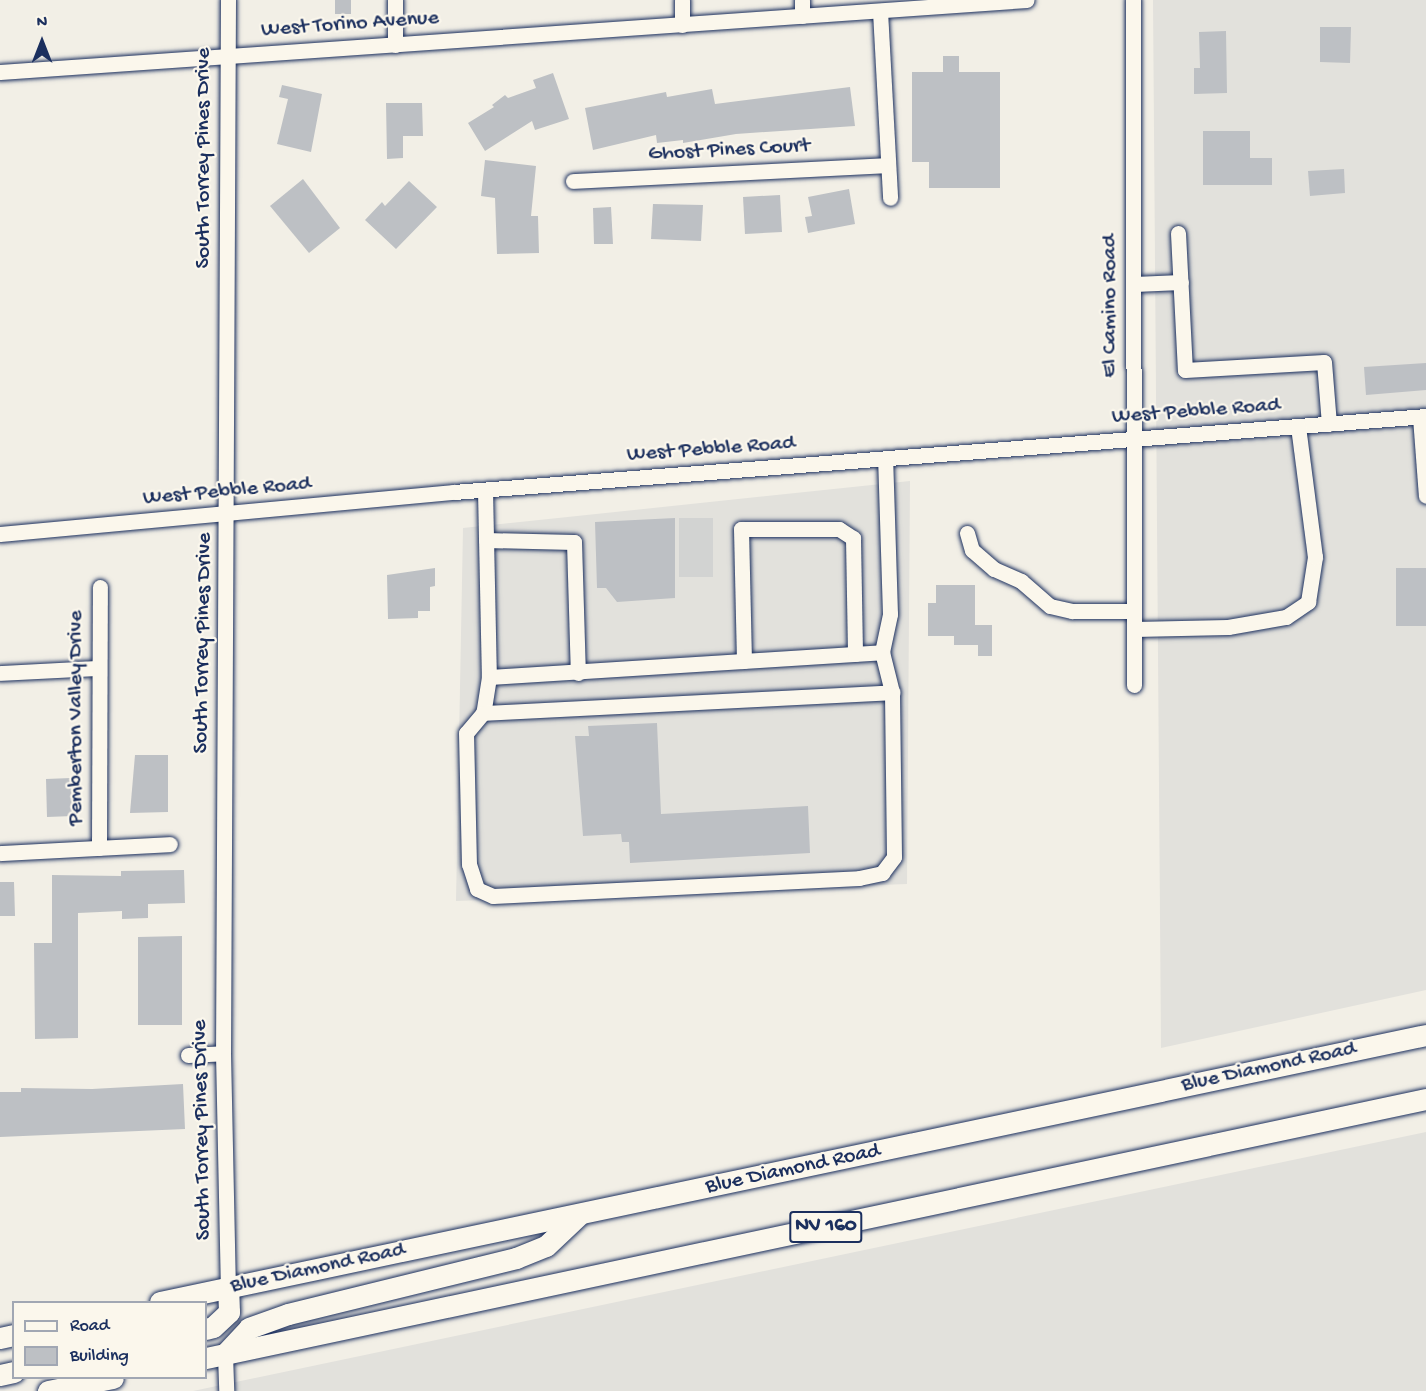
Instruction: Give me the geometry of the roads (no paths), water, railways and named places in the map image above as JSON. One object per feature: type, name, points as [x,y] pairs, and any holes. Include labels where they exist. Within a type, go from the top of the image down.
[{"type":"highway","name":"Blue Diamond Road","points":[[165,1301],[1426,1035]]},
{"type":"highway","name":"NV 160","points":[[215,1356],[1426,1099]]},
{"type":"highway","points":[[215,1356],[249,1328],[288,1314],[516,1258],[546,1246],[579,1215]]},
{"type":"highway","points":[[207,1329],[213,1327],[229,1312],[228,1287]]},
{"type":"highway","points":[[48,1391],[104,1379]]},
{"type":"street","name":"South Torrey Pines Drive","points":[[228,0],[228,516],[224,1053],[228,1287]]},
{"type":"street","points":[[395,0],[395,45]]},
{"type":"street","points":[[682,0],[682,25]]},
{"type":"street","points":[[802,0],[802,16]]},
{"type":"street","name":"West Torino Avenue","points":[[0,72],[1026,0]]},
{"type":"street","name":"El Camino Road","points":[[1133,0],[1134,685]]},
{"type":"street","points":[[880,10],[890,198]]},
{"type":"street","name":"Ghost Pines Court","points":[[573,182],[887,165]]},
{"type":"street","points":[[1179,233],[1185,370],[1324,362],[1329,424]]},
{"type":"street","points":[[1134,284],[1181,282]]},
{"type":"street","points":[[1423,416],[1426,496]]},
{"type":"street","name":"West Pebble Road","points":[[0,534],[228,516],[485,490],[1423,416]]},
{"type":"street","points":[[1134,629],[1228,627],[1286,617],[1308,602],[1316,557],[1298,426]]},
{"type":"street","points":[[485,490],[489,677],[483,713],[466,733],[469,864],[477,889],[493,896],[859,878],[882,873],[894,857],[892,692],[882,652],[890,614],[885,459]]},
{"type":"street","points":[[744,660],[741,530],[839,529],[853,538],[855,654]]},
{"type":"street","points":[[967,533],[972,550],[994,569],[1021,581],[1050,606],[1072,611],[1134,611]]},
{"type":"street","points":[[486,540],[574,542],[578,673]]},
{"type":"street","name":"Pemberton Valley Drive","points":[[99,848],[100,587]]},
{"type":"street","points":[[489,677],[882,652]]},
{"type":"street","points":[[0,673],[99,668]]},
{"type":"street","points":[[483,713],[892,692]]},
{"type":"street","points":[[0,853],[170,844]]},
{"type":"street","points":[[188,1055],[224,1053]]},
{"type":"street","points":[[215,1356],[226,1391]]}]
